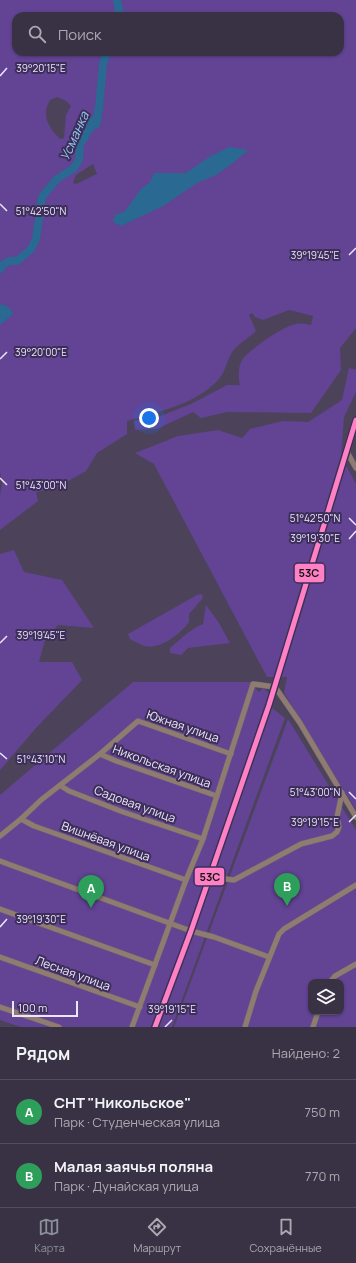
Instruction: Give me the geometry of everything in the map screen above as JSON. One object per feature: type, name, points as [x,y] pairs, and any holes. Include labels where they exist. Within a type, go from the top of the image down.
[{"type":"street","points":[[155,1027],[191,931],[275,687],[356,420]]},
{"type":"street","points":[[346,452],[356,468]]},
{"type":"street","points":[[132,1027],[202,839],[253,684],[275,687],[300,723],[356,817]]},
{"type":"street","name":"Южная улица","points":[[0,836],[41,800],[61,786],[138,721],[231,754]]},
{"type":"street","name":"Никольская улица","points":[[100,754],[217,796]]},
{"type":"street","name":"Садовая улица","points":[[61,786],[69,791],[123,812],[202,839]]},
{"type":"street","points":[[210,876],[234,880],[302,844],[332,836],[337,832],[339,827],[337,817],[342,793]]},
{"type":"street","name":"Вишнёвая улица","points":[[21,819],[34,826],[186,880]]},
{"type":"street","points":[[0,861],[191,931],[214,937],[269,957]]},
{"type":"street","points":[[244,1027],[269,957],[279,934],[284,929],[356,885]]},
{"type":"street","points":[[0,909],[155,965]]},
{"type":"street","name":"Лесная улица","points":[[0,957],[140,1007]]},
{"type":"street","points":[[332,979],[356,964]]},
{"type":"street","points":[[0,1007],[59,1027]]},
{"type":"street","points":[[313,1027],[317,1015]]},
{"type":"shaded area","points":[[0,0],[356,0],[356,328],[340,348],[341,370],[311,413],[227,412],[201,418],[193,412],[157,429],[135,430],[134,421],[158,417],[191,404],[227,385],[240,385],[239,369],[242,360],[252,350],[267,339],[290,326],[298,324],[311,325],[313,316],[289,310],[263,320],[255,317],[252,313],[249,315],[256,331],[233,351],[221,376],[210,388],[200,395],[176,406],[127,421],[127,434],[97,453],[86,471],[56,488],[36,492],[38,501],[0,530],[0,495],[2,484],[0,471]],"holes":[[[57,97],[66,101],[71,106],[66,115],[64,138],[60,139],[52,130],[46,116],[47,106],[50,100]],[[93,164],[97,174],[76,184],[73,183],[76,175]]]},
{"type":"shaded area","points":[[349,368],[356,370],[356,392],[344,417],[341,456],[356,484],[356,810],[284,693],[287,677],[267,677],[154,464],[135,453],[178,436],[218,430],[242,438],[250,429],[283,421],[308,422],[342,400]]},
{"type":"shaded area","points":[[14,550],[24,572],[62,580],[94,628],[58,625],[45,640],[39,662],[72,662],[82,680],[36,728],[0,770],[0,554]]},
{"type":"shaded area","points":[[202,594],[203,598],[189,614],[189,622],[170,640],[157,646],[150,647],[144,646],[130,639],[128,634],[197,595]]},
{"type":"shaded area","points":[[206,605],[219,623],[230,643],[188,648],[181,655],[170,653],[170,648],[190,631],[203,624]]},
{"type":"shaded area","points":[[133,682],[250,682],[259,692],[263,688],[270,694],[268,705],[285,718],[172,1027],[21,1027],[0,1020],[0,795]]},
{"type":"shaded area","points":[[288,719],[356,830],[356,1027],[174,1027]]},
{"type":"water","points":[[103,101],[100,126],[88,134],[85,130],[87,124],[79,118],[79,115],[85,118],[92,118],[98,102]]},
{"type":"water","points":[[229,147],[248,150],[216,175],[197,183],[163,206],[121,226],[113,222],[115,215],[125,211],[141,189],[150,182],[154,173],[186,173],[209,157]]},
{"type":"water","points":[[0,304],[8,307],[13,314],[0,325]]},
{"type":"waterway","name":"Усманка","points":[[117,0],[118,12]]},
{"type":"waterway","name":"Усманка","points":[[98,112],[103,64],[106,56]]},
{"type":"waterway","name":"Усманка","points":[[0,269],[7,262],[17,261],[31,249],[36,239],[42,197],[57,179],[74,168],[79,160],[80,145],[92,124]]},
{"type":"transit line","name":"53С","points":[[155,1027],[191,931],[269,705],[356,420]]},
{"type":"place","name":"Малая заячья поляна","points":[[287,906]]},
{"type":"place","name":"СНТ \"Никольское\"","points":[[91,908]]}]
